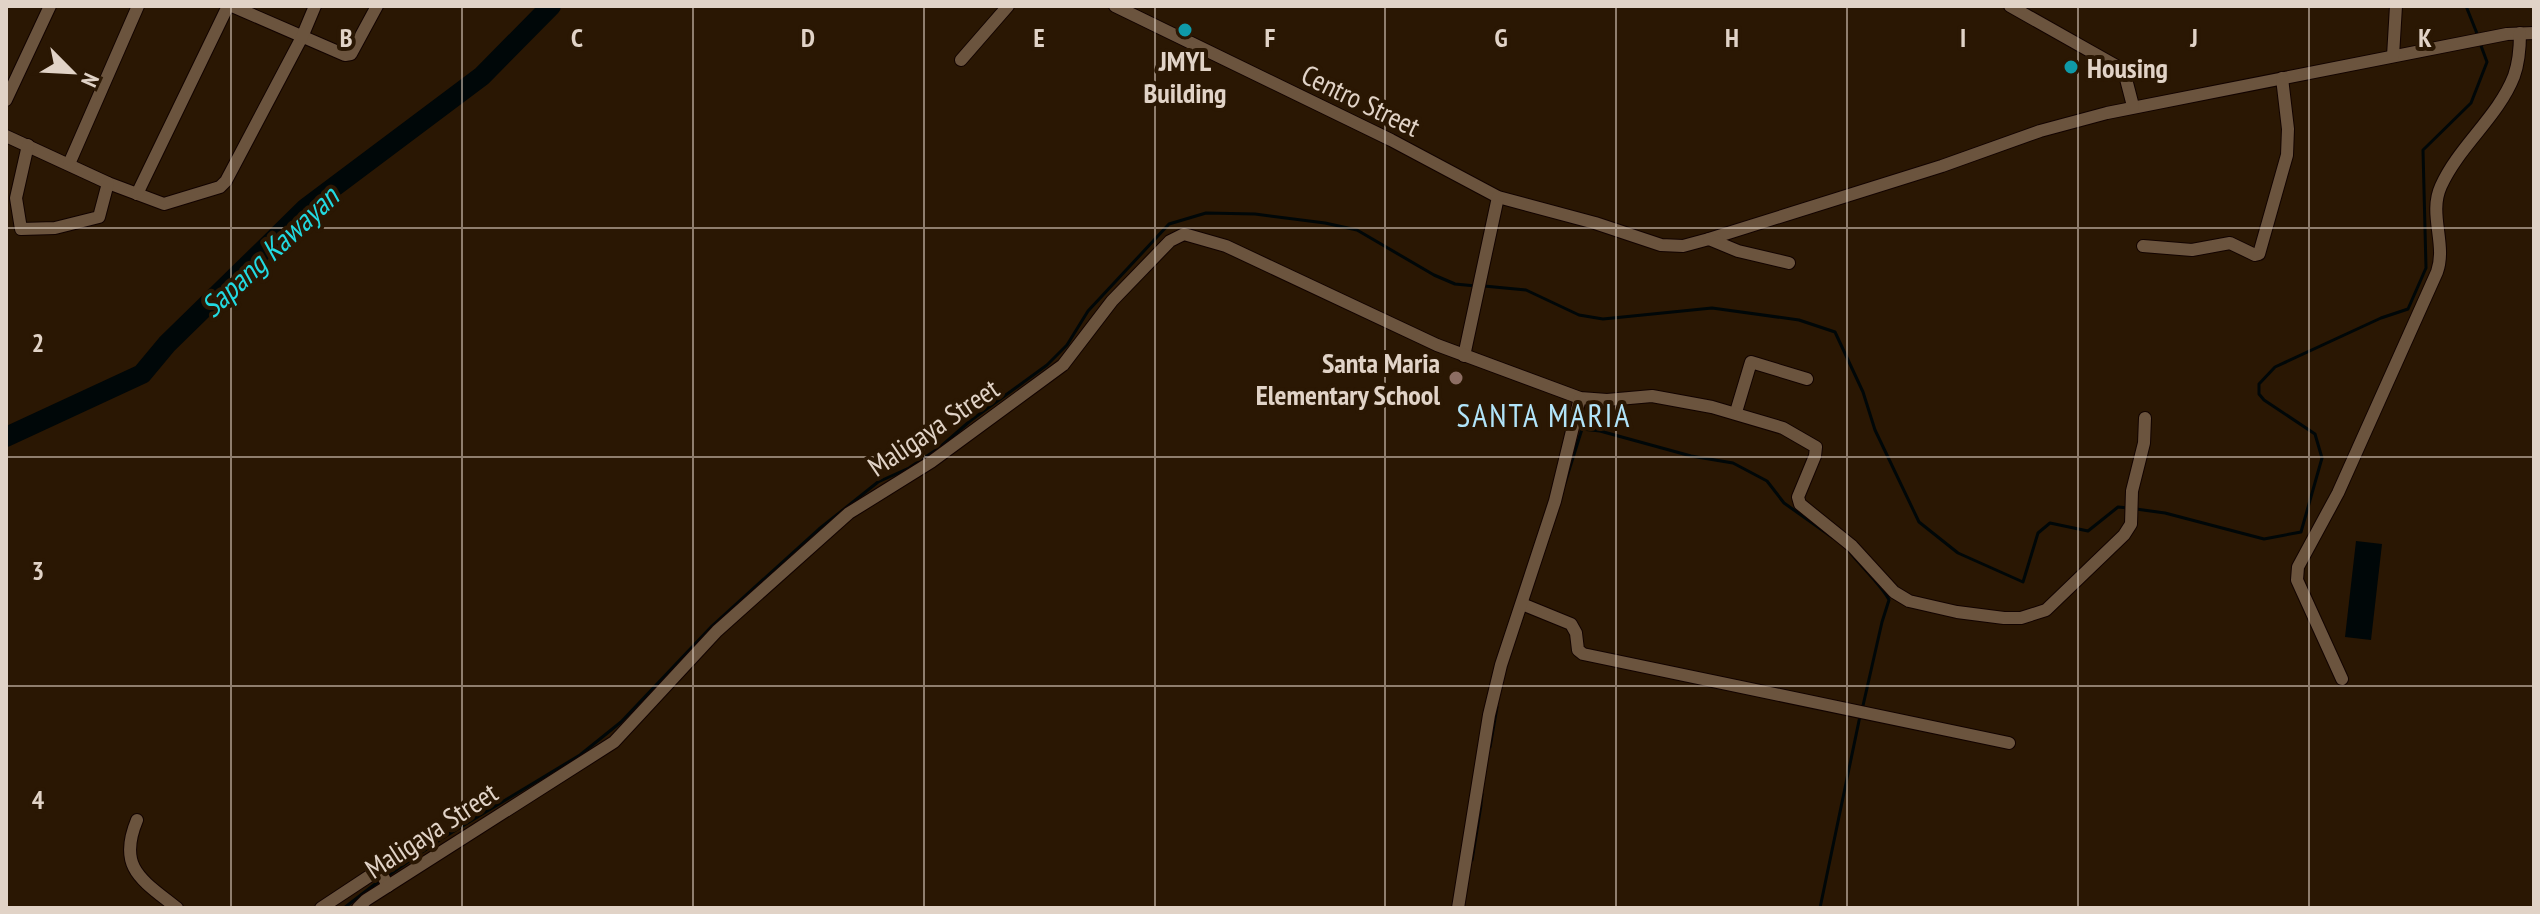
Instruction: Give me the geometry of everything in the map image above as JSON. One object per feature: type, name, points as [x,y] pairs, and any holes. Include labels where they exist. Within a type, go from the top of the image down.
[{"type":"street","points":[[6,100],[50,6]]},
{"type":"street","points":[[69,164],[138,6]]},
{"type":"street","points":[[137,194],[230,6],[345,55],[351,54],[377,6]]},
{"type":"street","points":[[6,136],[108,183],[164,204],[220,187],[302,37],[315,6]]},
{"type":"street","points":[[961,60],[1008,6]]},
{"type":"street","name":"Centro Street","points":[[1115,6],[1391,140],[1498,197],[1661,245],[1683,246],[1942,166],[2040,131],[2133,106],[2520,33]]},
{"type":"street","points":[[2010,6],[2120,68],[2133,106]]},
{"type":"street","points":[[2393,56],[2396,6]]},
{"type":"street","points":[[2342,679],[2297,580],[2298,567],[2338,493],[2437,272],[2441,252],[2436,210],[2439,188],[2512,81],[2520,33]]},
{"type":"street","points":[[2143,246],[2192,250],[2230,243],[2259,254],[2287,155],[2288,129],[2282,78]]},
{"type":"street","points":[[28,145],[16,198],[21,229],[55,228],[99,217],[108,183]]},
{"type":"street","points":[[1464,356],[1498,197]]},
{"type":"street","name":"Maligaya Street","points":[[358,908],[386,881],[614,742],[717,631],[849,513],[939,457],[1063,365],[1102,312],[1178,236],[1191,235],[1226,246],[1406,332],[1580,398]]},
{"type":"street","points":[[1709,239],[1738,251],[1789,263]]},
{"type":"street","points":[[1736,412],[1751,362],[1807,379]]},
{"type":"street","points":[[1458,908],[1489,715],[1501,665],[1555,501],[1580,398],[1663,397],[1736,412],[1783,428],[1813,445],[1815,456],[1798,497],[1800,504],[1852,546],[1894,592],[1918,604],[2004,618],[2035,614],[2058,600],[2129,529],[2132,486],[2144,443],[2145,418]]},
{"type":"street","points":[[1522,604],[1571,624],[1576,633],[1578,650],[1583,654],[2009,743]]},
{"type":"street","points":[[137,820],[130,837],[128,855],[132,865],[146,882],[177,908]]},
{"type":"street","points":[[321,908],[379,870],[386,881]]},
{"type":"shaded area","points":[[2356,541],[2382,544],[2371,640],[2345,637]]},
{"type":"waterway","name":"Sapang Kawayan","points":[[6,437],[142,374],[167,344],[306,208],[482,76],[551,6]]},
{"type":"waterway","points":[[2466,6],[2478,36]]},
{"type":"waterway","points":[[2136,509],[2165,513],[2264,539],[2301,532],[2322,458],[2315,434],[2264,400],[2259,394],[2259,384],[2275,367],[2381,318],[2408,309],[2426,268],[2423,150],[2471,103],[2487,62],[2480,43]]},
{"type":"waterway","points":[[386,877],[441,839],[580,755],[621,722],[712,626],[819,529],[878,482],[909,468],[939,448],[970,421],[1047,365],[1067,345],[1088,311],[1169,224],[1206,213],[1255,214],[1325,223],[1357,230],[1455,284],[1476,286]]},
{"type":"waterway","points":[[1484,286],[1526,290],[1579,315],[1603,319],[1712,308],[1799,320],[1835,332],[1863,392],[1875,430],[1919,522],[1958,553],[2023,582],[2038,533],[2050,523],[2088,531],[2118,507],[2129,508]]},
{"type":"waterway","points":[[1565,483],[1582,429],[1600,431],[1691,456],[1733,463],[1767,481],[1784,503],[1832,537]]},
{"type":"waterway","points":[[1850,552],[1889,600],[1862,710]]},
{"type":"waterway","points":[[1490,747],[1497,707]]},
{"type":"waterway","points":[[1820,908],[1860,716]]},
{"type":"waterway","points":[[1481,803],[1482,794]]},
{"type":"waterway","points":[[1472,860],[1481,805]]},
{"type":"waterway","points":[[344,908],[379,881]]},
{"type":"place","name":"JMYL Building","points":[[1185,30]]},
{"type":"place","name":"Housing","points":[[2071,67]]},
{"type":"place","name":"Santa Maria Elementary School","points":[[1456,378]]},
{"type":"district","name":"SANTA MARIA","points":[[1544,415]]}]
